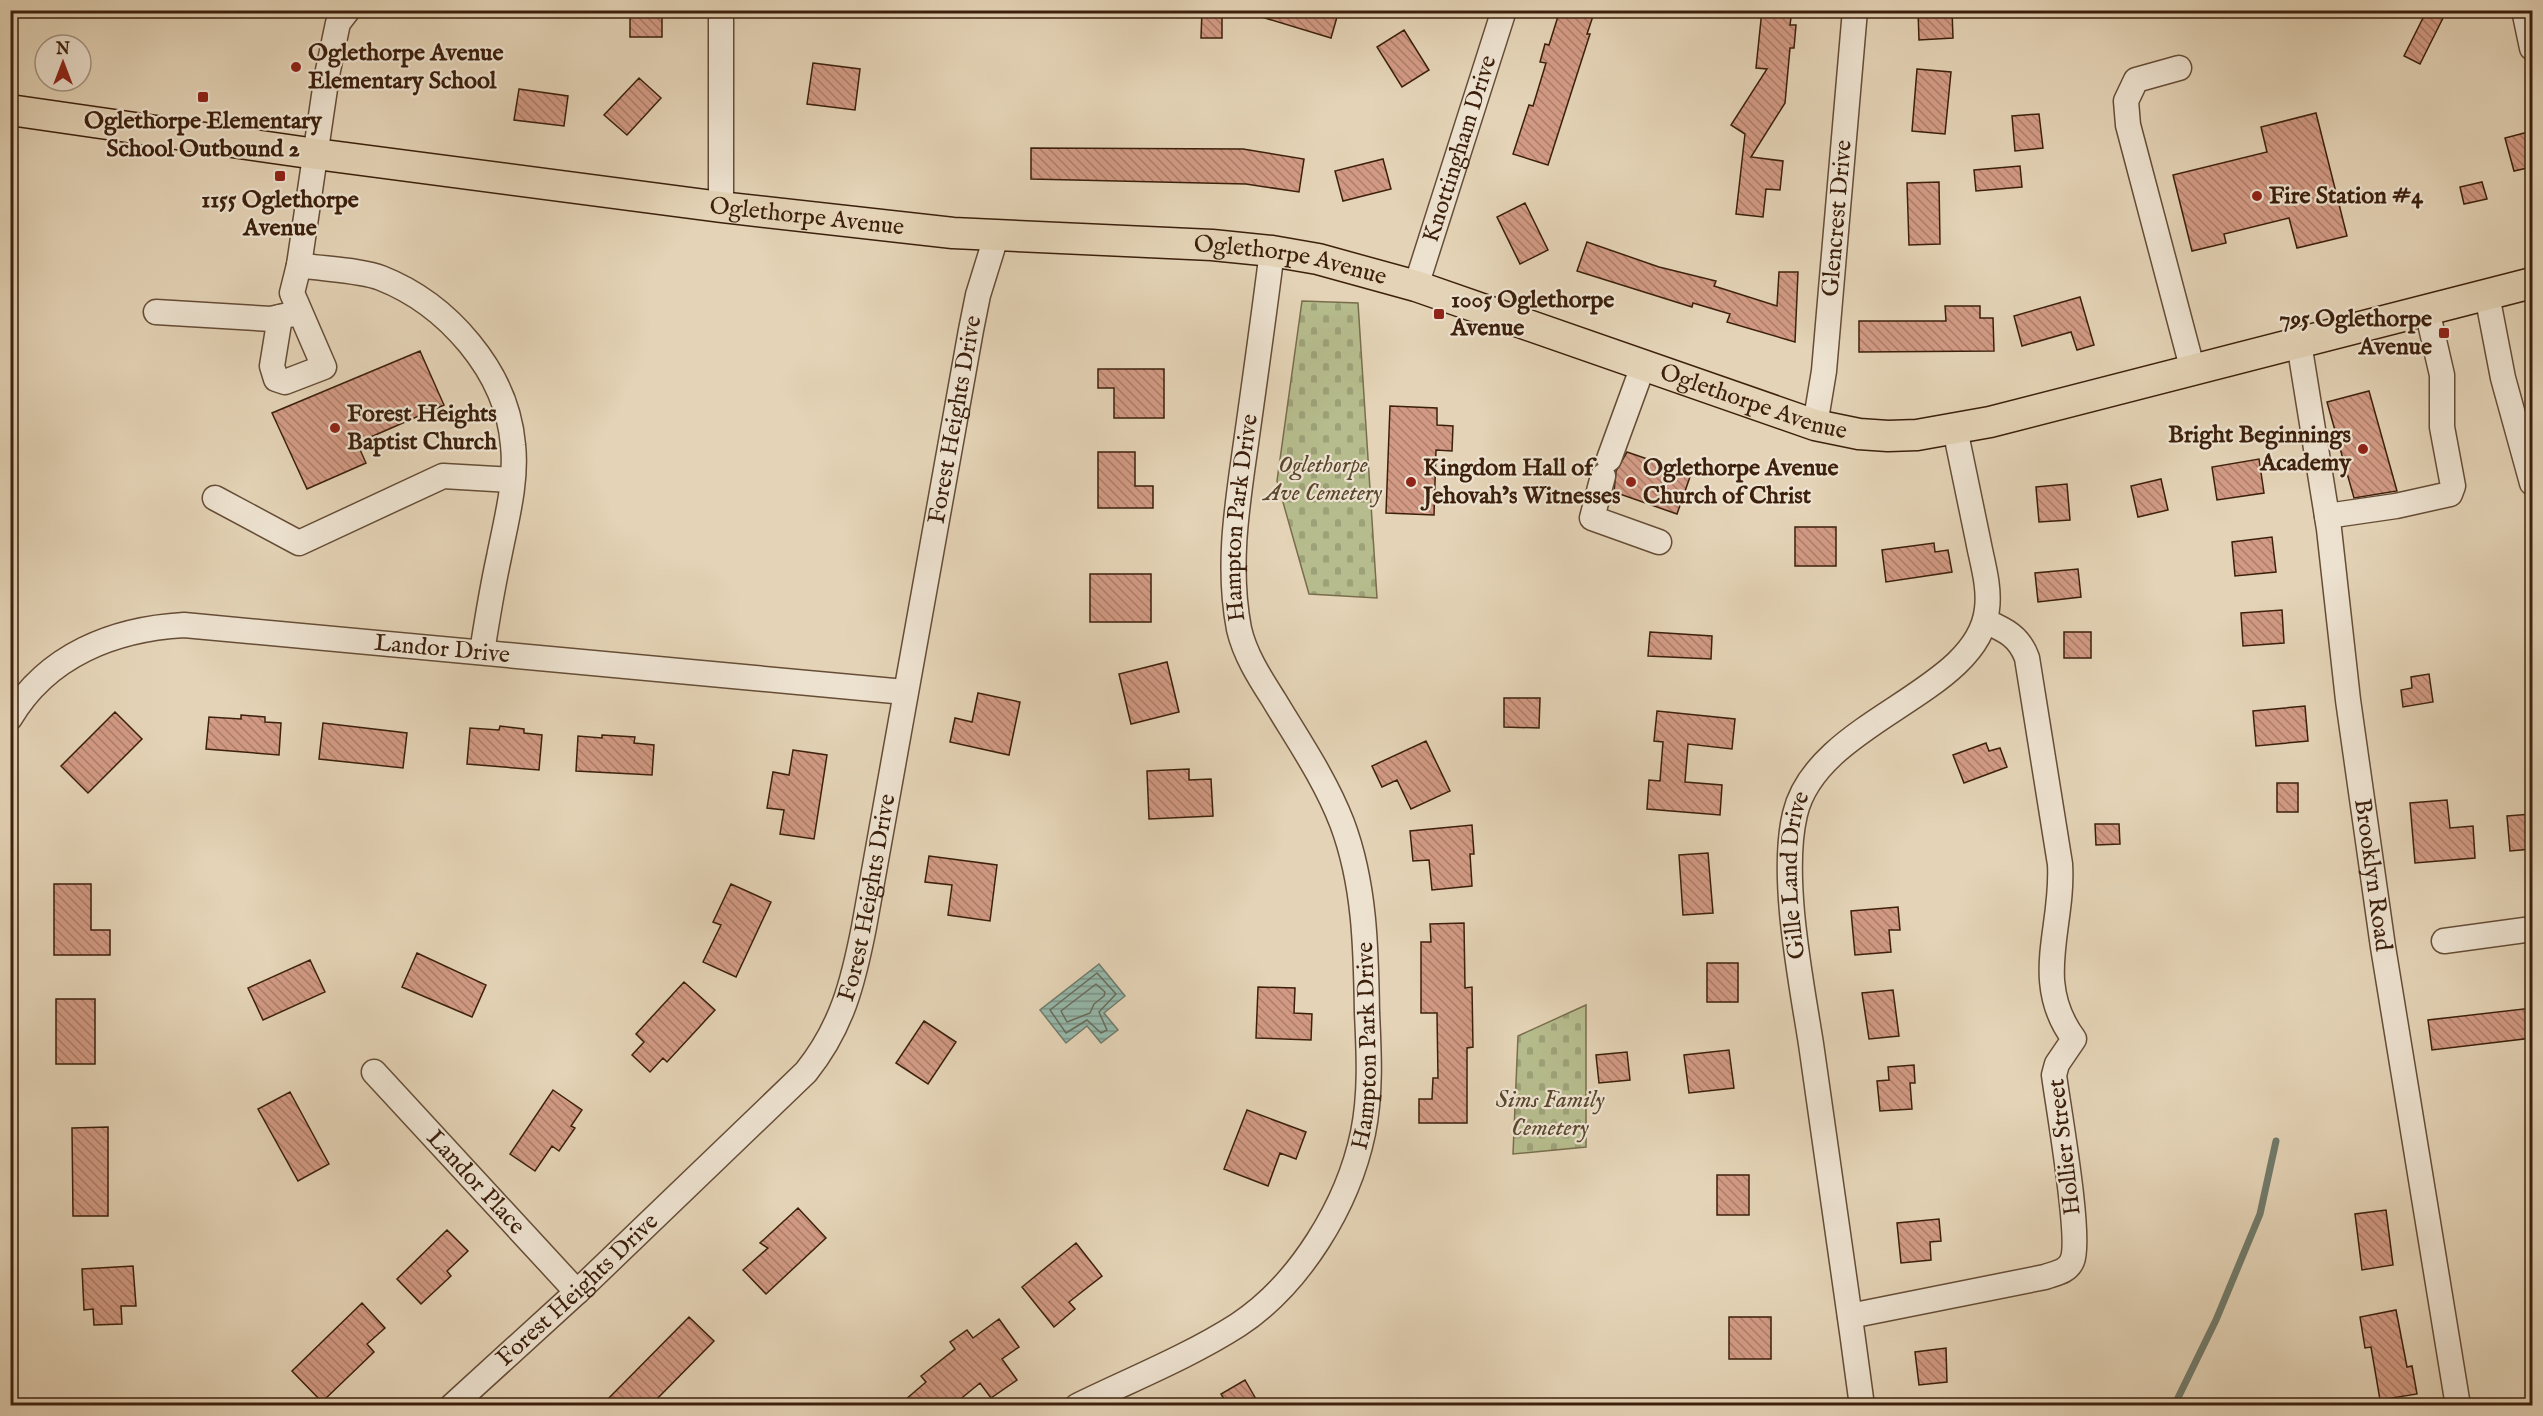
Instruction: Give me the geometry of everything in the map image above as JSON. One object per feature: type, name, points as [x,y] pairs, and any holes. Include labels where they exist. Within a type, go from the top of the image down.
[{"type":"main road","name":"Oglethorpe Avenue","points":[[10,110],[316,154],[720,207],[996,237],[1212,244],[1272,251],[1318,259],[1416,286],[1815,425],[1859,434],[1888,436],[1955,429],[2193,371],[2532,283]]},
{"type":"street","points":[[156,312],[271,319],[290,314],[292,292],[300,265],[338,23],[348,10]]},
{"type":"street","points":[[720,10],[720,207]]},
{"type":"street","name":"Knottingham Drive","points":[[1416,286],[1504,10]]},
{"type":"street","name":"Glencrest Drive","points":[[1815,425],[1824,371],[1856,10]]},
{"type":"street","points":[[2524,10],[2532,48]]},
{"type":"street","points":[[2180,68],[2136,80],[2126,101],[2128,125],[2193,371]]},
{"type":"street","name":"Forest Heights Drive","points":[[452,1406],[577,1292],[806,1072],[825,1048],[838,1022],[853,979],[978,295],[996,237]]},
{"type":"street","name":"Hampton Park Drive","points":[[1077,1406],[1207,1342],[1239,1324],[1262,1305],[1291,1275],[1334,1213],[1363,1135],[1368,1099],[1369,1060],[1365,942],[1354,861],[1328,791],[1253,667],[1240,634],[1234,600],[1233,533],[1272,251]]},
{"type":"street","points":[[300,265],[379,277],[424,301],[457,328],[486,368],[503,399],[513,445],[512,480],[482,652]]},
{"type":"street","points":[[2487,295],[2503,378],[2532,483]]},
{"type":"street","points":[[2327,516],[2397,506],[2450,494],[2453,486],[2442,427],[2442,375],[2427,310]]},
{"type":"street","name":"Brooklyn Road","points":[[2299,343],[2327,516],[2348,700],[2385,958],[2458,1406]]},
{"type":"street","points":[[1643,366],[1606,467],[1592,518],[1659,542]]},
{"type":"street","name":"Gille Land Drive","points":[[1862,1406],[1800,970],[1791,883],[1795,813],[1810,781],[1826,764],[1857,735],[1964,659],[1985,621],[1987,608],[1985,577],[1955,429]]},
{"type":"street","points":[[215,498],[298,543],[443,476],[512,480]]},
{"type":"street","name":"Hollier Street","points":[[1850,1316],[2045,1277],[2065,1270],[2073,1260],[2075,1245],[2054,1076],[2057,1064],[2074,1039],[2061,1022],[2054,1001],[2051,945],[2060,901],[2060,864],[2027,658],[2019,641],[2012,634],[1985,621]]},
{"type":"street","name":"Landor Drive","points":[[10,718],[28,692],[71,656],[116,636],[156,626],[215,626],[905,692]]},
{"type":"street","points":[[2444,941],[2532,929]]},
{"type":"street","name":"Landor Place","points":[[374,1072],[577,1292]]},
{"type":"green space","name":"Oglethorpe Ave Cemetery","points":[[1302,301],[1358,303],[1377,598],[1309,594],[1277,481]]},
{"type":"green space","name":"Sims Family Cemetery","points":[[1586,1005],[1586,1147],[1513,1154],[1518,1036]]},
{"type":"water","points":[[1099,964],[1125,996],[1104,1013],[1118,1030],[1101,1043],[1087,1026],[1066,1043],[1040,1010]]},
{"type":"building","points":[[630,10],[662,10],[662,37],[630,37]]},
{"type":"building","points":[[1202,10],[1222,10],[1222,38],[1201,38]]},
{"type":"building","points":[[1256,10],[1339,10],[1331,38],[1255,15]]},
{"type":"building","points":[[1560,10],[1595,10],[1587,34],[1590,34],[1548,165],[1513,154],[1529,105],[1533,106],[1546,63],[1540,62],[1545,44],[1549,45]]},
{"type":"building","points":[[1762,10],[1792,10],[1790,25],[1796,25],[1794,48],[1790,48],[1785,103],[1751,157],[1783,161],[1780,190],[1766,189],[1763,217],[1736,214],[1745,134],[1731,125],[1767,69],[1756,68]]},
{"type":"building","points":[[1918,10],[1952,10],[1953,38],[1919,40]]},
{"type":"building","points":[[2427,10],[2447,10],[2420,64],[2404,56]]},
{"type":"building","points":[[1404,30],[1429,70],[1402,87],[1377,47]]},
{"type":"building","points":[[813,63],[860,69],[855,110],[807,104]]},
{"type":"building","points":[[1917,69],[1951,72],[1945,134],[1912,131]]},
{"type":"building","points":[[639,78],[661,98],[627,135],[604,115]]},
{"type":"building","points":[[519,89],[568,96],[564,126],[514,120]]},
{"type":"building","name":"Fire Station #4","points":[[2316,113],[2347,236],[2297,248],[2289,218],[2224,234],[2226,243],[2192,251],[2173,175],[2267,152],[2261,127]]},
{"type":"building","points":[[2039,114],[2043,148],[2015,151],[2012,116]]},
{"type":"building","points":[[2532,131],[2532,167],[2514,171],[2505,138]]},
{"type":"building","points":[[1031,148],[1243,149],[1304,159],[1299,192],[1246,184],[1031,179]]},
{"type":"building","points":[[1383,159],[1391,189],[1343,201],[1335,171]]},
{"type":"building","points":[[2020,166],[2022,187],[1976,191],[1974,170]]},
{"type":"building","points":[[1939,182],[1940,244],[1909,245],[1907,183]]},
{"type":"building","points":[[2482,182],[2487,199],[2464,204],[2460,187]]},
{"type":"building","points":[[1525,203],[1548,250],[1520,264],[1497,217]]},
{"type":"building","points":[[1587,242],[1659,267],[1716,281],[1714,286],[1777,306],[1779,272],[1798,272],[1795,342],[1727,322],[1730,314],[1693,303],[1692,307],[1577,271]]},
{"type":"building","points":[[2080,297],[2094,345],[2077,350],[2071,332],[2022,346],[2014,316]]},
{"type":"building","points":[[1945,306],[1980,306],[1980,318],[1993,318],[1994,351],[1859,352],[1859,321],[1946,321]]},
{"type":"building","name":"Forest Heights Baptist Church","points":[[420,351],[444,405],[357,443],[366,463],[307,489],[272,413]]},
{"type":"building","points":[[1098,369],[1164,369],[1164,418],[1114,418],[1114,388],[1098,388]]},
{"type":"building","name":"Bright Beginnings Academy","points":[[2369,391],[2397,491],[2354,498],[2327,402]]},
{"type":"building","name":"Kingdom Hall of Jehovah’s Witnesses","points":[[1390,406],[1437,408],[1437,425],[1453,426],[1452,451],[1436,450],[1434,515],[1386,513]]},
{"type":"building","points":[[1098,452],[1135,452],[1135,486],[1153,486],[1153,508],[1098,508]]},
{"type":"building","points":[[1627,452],[1691,474],[1677,514],[1614,492],[1616,471]]},
{"type":"building","points":[[2259,459],[2264,493],[2217,500],[2212,467]]},
{"type":"building","points":[[2161,479],[2168,510],[2138,517],[2131,486]]},
{"type":"building","points":[[2067,484],[2070,520],[2039,522],[2036,487]]},
{"type":"building","points":[[1795,527],[1836,527],[1836,566],[1795,566]]},
{"type":"building","points":[[2272,537],[2276,572],[2235,576],[2232,542]]},
{"type":"building","points":[[1934,543],[1935,552],[1948,550],[1952,572],[1886,582],[1882,550]]},
{"type":"building","points":[[2078,569],[2081,597],[2038,602],[2035,573]]},
{"type":"building","points":[[1090,574],[1151,574],[1151,622],[1090,622]]},
{"type":"building","points":[[2282,610],[2284,643],[2243,646],[2241,613]]},
{"type":"building","points":[[1650,632],[1712,636],[1711,659],[1648,656]]},
{"type":"building","points":[[2064,632],[2091,632],[2091,658],[2064,658]]},
{"type":"building","points":[[1167,662],[1179,712],[1131,724],[1119,674]]},
{"type":"building","points":[[2429,674],[2433,702],[2403,707],[2401,690],[2412,688],[2411,677]]},
{"type":"building","points":[[978,693],[1020,702],[1009,755],[950,742],[955,718],[972,722]]},
{"type":"building","points":[[1504,698],[1540,698],[1539,728],[1504,727]]},
{"type":"building","points":[[2305,706],[2308,741],[2256,746],[2253,711]]},
{"type":"building","points":[[1657,711],[1735,719],[1732,749],[1688,744],[1685,782],[1722,785],[1720,815],[1647,809],[1649,780],[1660,781],[1663,742],[1654,741]]},
{"type":"building","points":[[115,712],[142,739],[88,793],[61,766]]},
{"type":"building","points":[[241,715],[265,717],[265,722],[281,723],[279,755],[206,749],[209,717],[241,719]]},
{"type":"building","points":[[323,723],[407,733],[403,768],[319,759]]},
{"type":"building","points":[[500,726],[524,729],[524,733],[542,735],[539,770],[467,764],[470,728],[499,730]]},
{"type":"building","points":[[602,735],[635,737],[634,743],[654,745],[652,775],[576,771],[578,736],[602,738]]},
{"type":"building","points":[[1426,741],[1450,791],[1411,809],[1397,780],[1382,787],[1372,766]]},
{"type":"building","points":[[1986,743],[1989,751],[2000,748],[2007,767],[1964,783],[1953,755]]},
{"type":"building","points":[[793,750],[827,755],[814,839],[780,834],[784,810],[767,808],[773,772],[789,775]]},
{"type":"building","points":[[1189,769],[1189,780],[1211,779],[1213,816],[1149,819],[1147,771]]},
{"type":"building","points":[[2277,783],[2298,783],[2298,812],[2277,812]]},
{"type":"building","points":[[2447,800],[2450,828],[2473,826],[2475,858],[2415,863],[2410,803]]},
{"type":"building","points":[[2532,814],[2532,849],[2510,851],[2507,816]]},
{"type":"building","points":[[2095,824],[2119,824],[2120,844],[2096,845]]},
{"type":"building","points":[[1472,825],[1474,854],[1470,854],[1472,886],[1432,890],[1429,860],[1413,861],[1410,831]]},
{"type":"building","points":[[1708,853],[1713,913],[1683,915],[1679,855]]},
{"type":"building","points":[[929,856],[997,865],[990,921],[948,915],[952,885],[925,882]]},
{"type":"building","points":[[54,884],[91,884],[91,930],[110,930],[110,955],[54,955]]},
{"type":"building","points":[[731,884],[771,902],[736,977],[703,962],[721,925],[713,922]]},
{"type":"building","points":[[1898,907],[1900,930],[1889,930],[1891,952],[1855,955],[1851,911]]},
{"type":"building","points":[[1464,923],[1465,988],[1472,987],[1473,1047],[1467,1048],[1467,1123],[1419,1123],[1419,1099],[1432,1099],[1433,1078],[1438,1078],[1437,1013],[1421,1013],[1421,942],[1431,942],[1430,924]]},
{"type":"building","points":[[417,953],[486,985],[472,1017],[402,987]]},
{"type":"building","points":[[310,960],[325,992],[263,1020],[248,988]]},
{"type":"building","points":[[1707,963],[1738,963],[1738,1002],[1707,1002]]},
{"type":"building","points":[[684,982],[715,1010],[667,1062],[663,1058],[650,1072],[632,1055],[644,1042],[636,1034]]},
{"type":"building","points":[[1258,987],[1295,988],[1294,1013],[1312,1014],[1311,1040],[1256,1038]]},
{"type":"building","points":[[1893,990],[1899,1036],[1869,1039],[1862,993]]},
{"type":"building","points":[[56,999],[95,999],[95,1064],[56,1064]]},
{"type":"building","points":[[2532,1008],[2532,1038],[2432,1050],[2428,1020]]},
{"type":"building","points":[[924,1021],[956,1042],[928,1084],[896,1063]]},
{"type":"building","points":[[1729,1050],[1734,1088],[1689,1093],[1684,1055]]},
{"type":"building","points":[[1627,1052],[1630,1080],[1599,1083],[1596,1055]]},
{"type":"building","points":[[1914,1065],[1915,1083],[1910,1083],[1912,1109],[1880,1111],[1877,1081],[1889,1080],[1888,1067]]},
{"type":"building","points":[[553,1090],[582,1110],[571,1126],[575,1128],[559,1151],[552,1146],[535,1171],[510,1154]]},
{"type":"building","points":[[290,1092],[329,1164],[298,1181],[258,1109]]},
{"type":"building","points":[[1247,1110],[1306,1132],[1296,1159],[1280,1153],[1268,1186],[1224,1169]]},
{"type":"building","points":[[108,1127],[108,1216],[73,1216],[72,1128]]},
{"type":"building","points":[[1717,1175],[1749,1175],[1749,1215],[1717,1215]]},
{"type":"building","points":[[798,1208],[826,1238],[766,1294],[743,1270],[768,1248],[760,1243]]},
{"type":"building","points":[[2386,1210],[2393,1265],[2362,1270],[2355,1214]]},
{"type":"building","points":[[1939,1219],[1941,1241],[1930,1242],[1931,1260],[1901,1263],[1897,1223]]},
{"type":"building","points":[[447,1230],[468,1251],[447,1271],[451,1276],[421,1304],[397,1279]]},
{"type":"building","points":[[1076,1243],[1102,1276],[1069,1302],[1075,1309],[1054,1327],[1022,1287]]},
{"type":"building","points":[[133,1266],[136,1306],[121,1306],[122,1324],[94,1325],[93,1309],[84,1310],[82,1269]]},
{"type":"building","points":[[362,1303],[385,1328],[367,1344],[374,1352],[322,1402],[292,1371]]},
{"type":"building","points":[[2396,1310],[2407,1367],[2412,1366],[2417,1394],[2380,1400],[2371,1347],[2365,1348],[2360,1317]]},
{"type":"building","points":[[689,1317],[714,1341],[650,1406],[601,1406]]},
{"type":"building","points":[[1729,1317],[1771,1317],[1771,1359],[1729,1359]]},
{"type":"building","points":[[999,1319],[1019,1347],[1002,1359],[1017,1380],[991,1398],[980,1383],[952,1406],[898,1406],[926,1382],[921,1376],[955,1349],[950,1342],[967,1330],[973,1338]]},
{"type":"building","points":[[1946,1348],[1947,1382],[1919,1385],[1915,1352]]},
{"type":"building","points":[[1245,1380],[1260,1406],[1228,1406],[1221,1394]]},
{"type":"waterway","points":[[2174,1406],[2216,1320],[2260,1214],[2276,1141]]},
{"type":"place","name":"Oglethorpe Avenue Elementary School","points":[[296,67]]},
{"type":"place","name":"Oglethorpe Elementary School Outbound 2","points":[[203,97]]},
{"type":"place","name":"1155 Oglethorpe Avenue","points":[[280,176]]},
{"type":"place","name":"Fire Station #4","points":[[2257,196]]},
{"type":"place","name":"1005 Oglethorpe Avenue","points":[[1439,314]]},
{"type":"place","name":"795 Oglethorpe Avenue","points":[[2444,333]]},
{"type":"place","name":"Forest Heights Baptist Church","points":[[335,428]]},
{"type":"place","name":"Bright Beginnings Academy","points":[[2363,449]]},
{"type":"place","name":"Kingdom Hall of Jehovah’s Witnesses","points":[[1411,482]]},
{"type":"place","name":"Oglethorpe Avenue Church of Christ","points":[[1631,482]]}]
